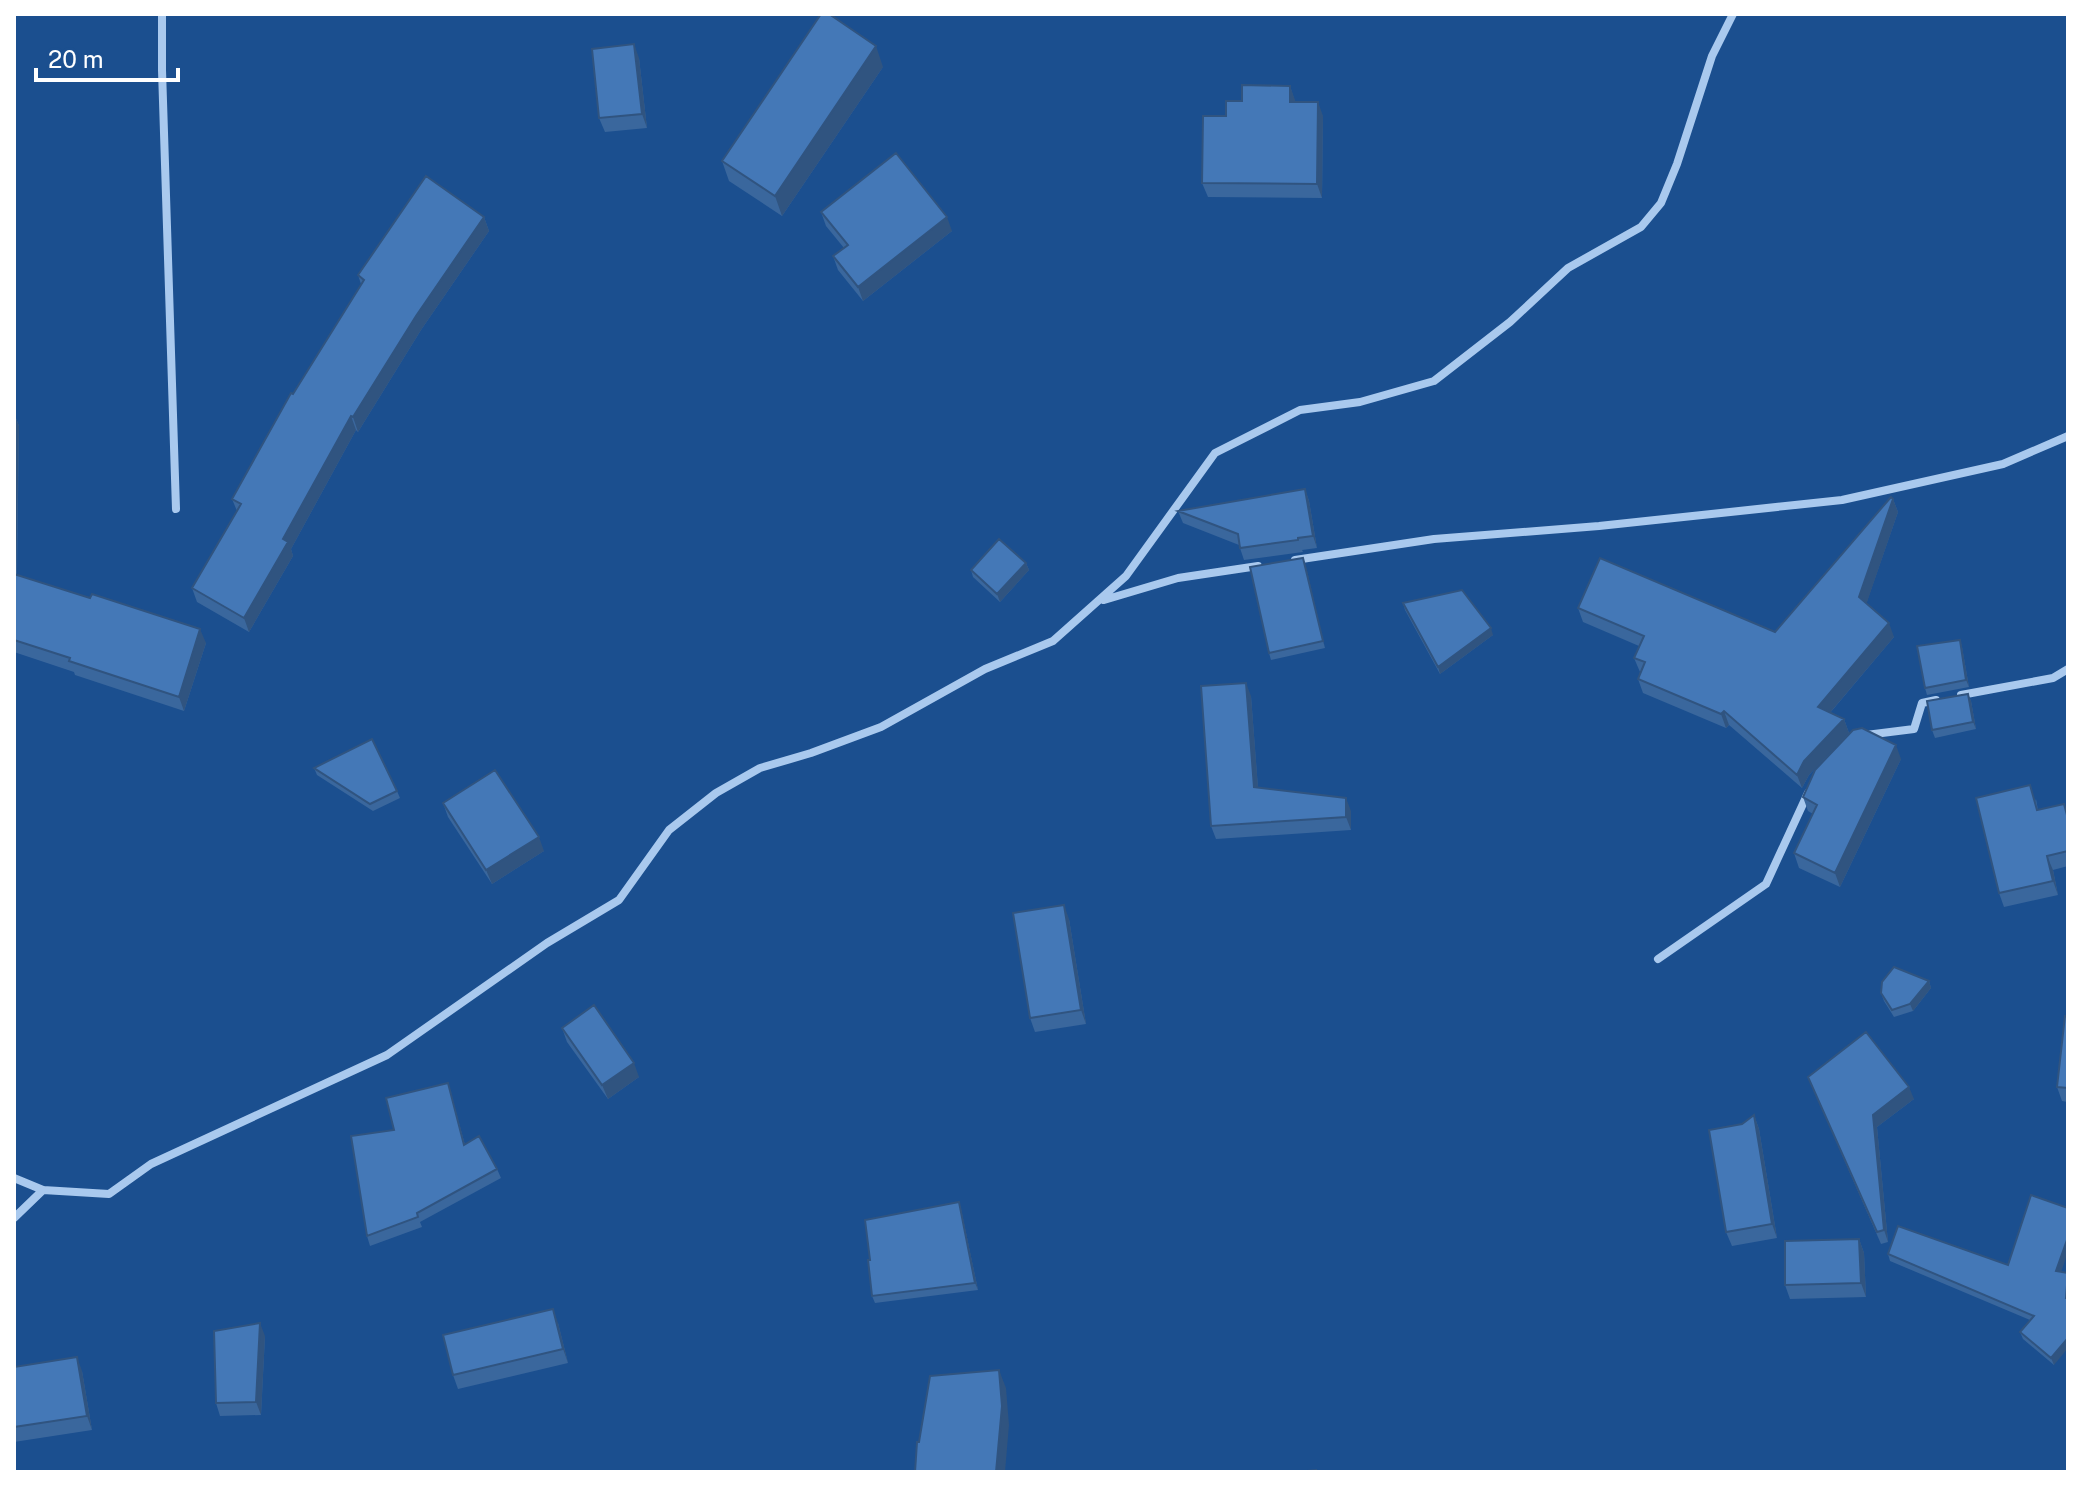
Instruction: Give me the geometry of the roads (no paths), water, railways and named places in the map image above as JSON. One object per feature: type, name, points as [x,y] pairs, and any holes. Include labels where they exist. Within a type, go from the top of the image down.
[{"type":"street","points":[[162,14],[176,509]]},
{"type":"street","points":[[14,1178],[43,1190],[109,1194],[151,1164],[387,1055],[547,943],[619,900],[669,830],[716,793],[760,768],[881,727],[985,669],[1053,641],[1126,576],[1215,453],[1300,410],[1360,402],[1434,381],[1510,322],[1568,268],[1641,227],[1661,203],[1712,56],[1733,14]]},
{"type":"street","points":[[1289,561],[1434,539],[1599,526],[1842,500],[2003,464],[2068,436]]},
{"type":"street","points":[[1099,601],[1178,578],[1273,563]]},
{"type":"street","points":[[1855,737],[1914,729],[1922,703],[2053,678],[2068,669]]},
{"type":"street","points":[[1658,959],[1766,884],[1814,780]]},
{"type":"street","points":[[14,1218],[43,1190]]}]
